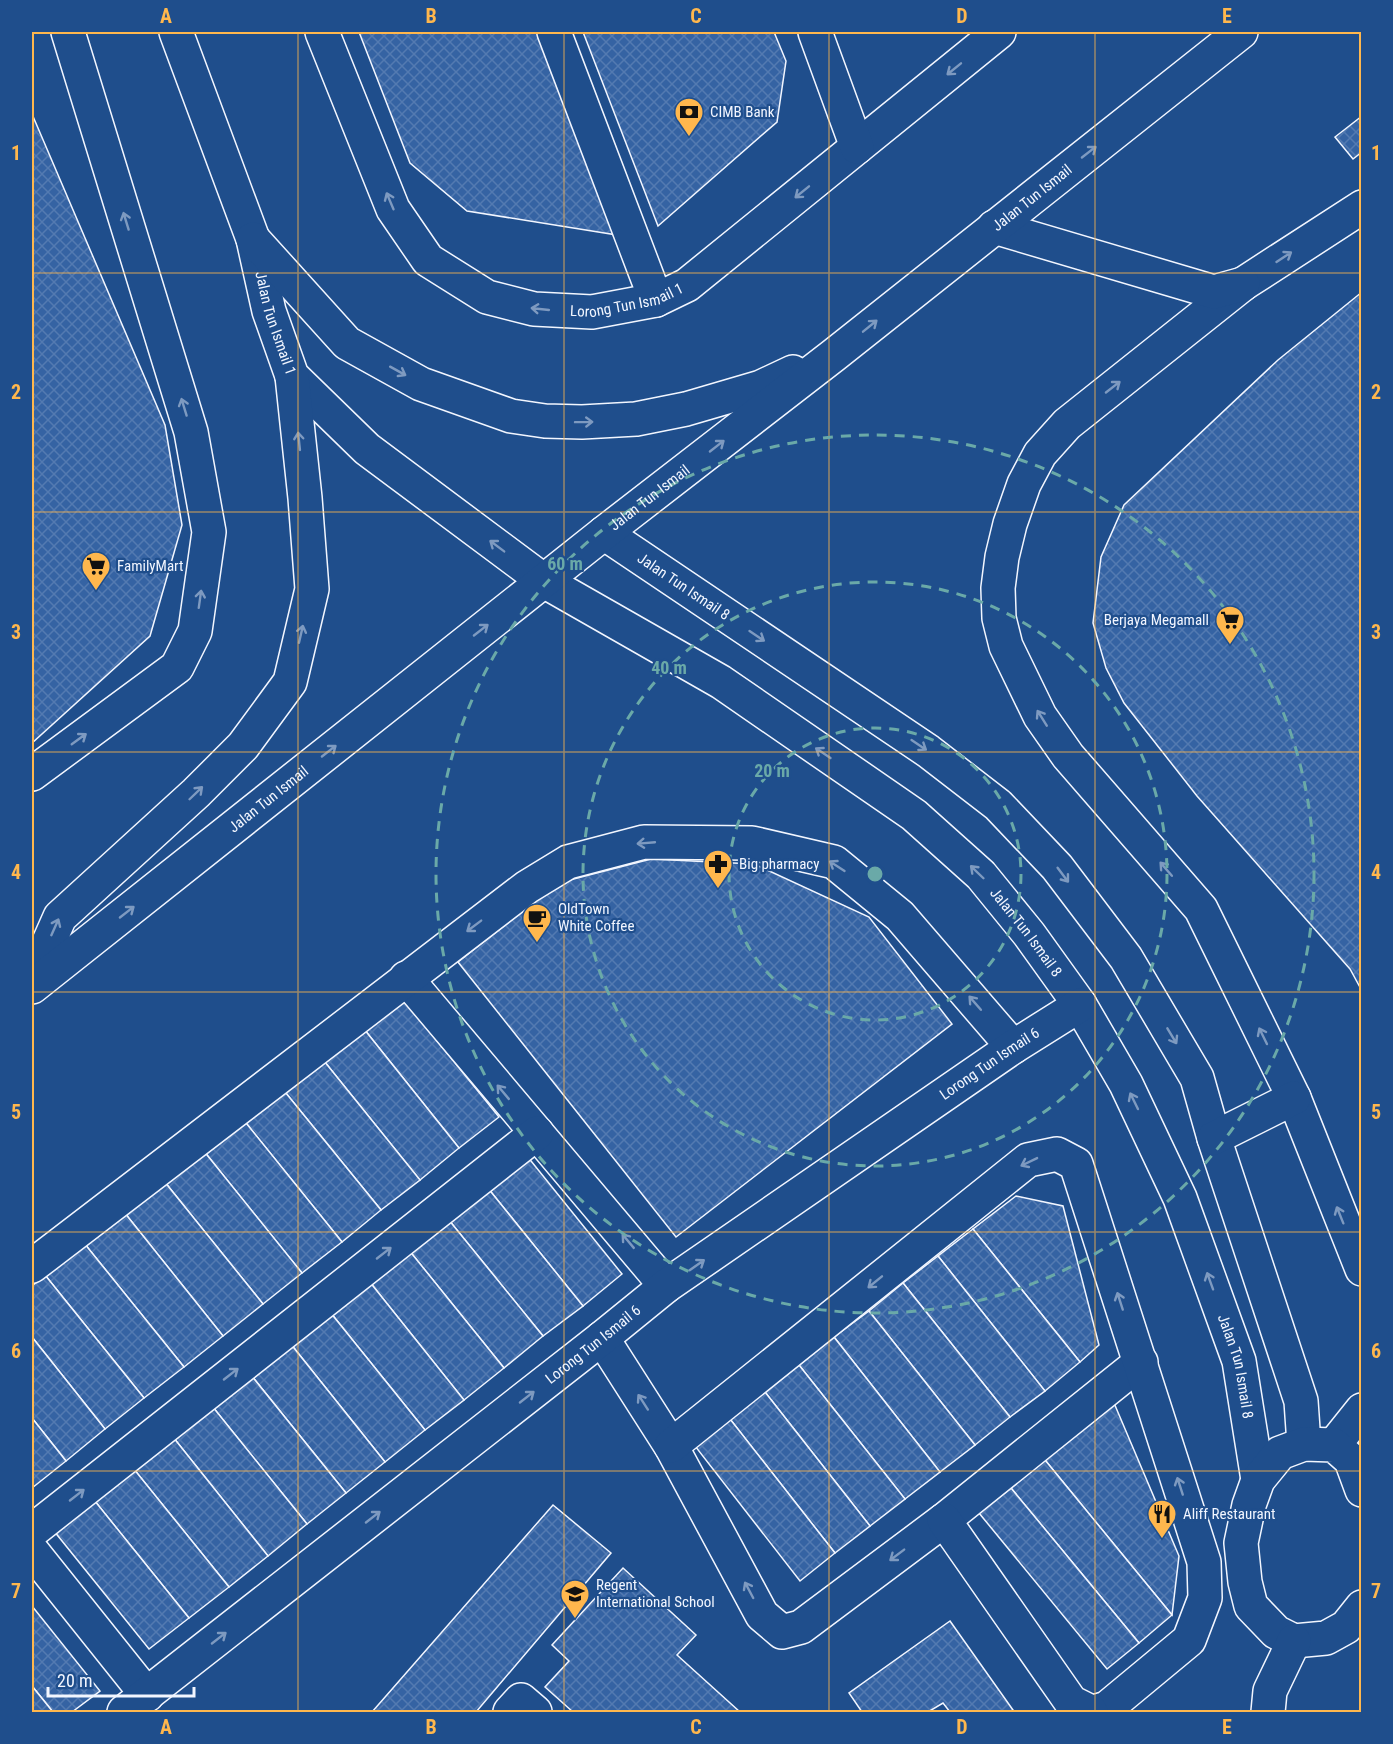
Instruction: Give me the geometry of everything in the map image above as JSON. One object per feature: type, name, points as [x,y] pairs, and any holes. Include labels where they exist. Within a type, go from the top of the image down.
[{"type":"street","points":[[32,774],[177,667],[195,631],[209,532],[191,432],[68,32]]},
{"type":"street","name":"Jalan Tun Ismail 1","points":[[176,32],[253,239],[269,311],[292,376],[367,449],[544,581]]},
{"type":"street","name":"Lorong Tun Ismail 1","points":[[322,32],[393,209],[428,260],[487,297],[534,309],[592,312],[656,300],[687,285],[999,32]]},
{"type":"street","points":[[554,32],[656,300]]},
{"type":"street","points":[[815,32],[857,147]]},
{"type":"street","name":"Jalan Tun Ismail","points":[[32,987],[1241,32]]},
{"type":"street","points":[[1362,207],[1243,284],[1067,424],[1040,454],[1024,484],[1010,524],[1002,557],[999,588],[999,618],[1006,646],[1040,716],[1068,756],[1201,909],[1294,1098],[1362,1269]]},
{"type":"street","points":[[994,227],[1214,292],[1243,284]]},
{"type":"street","points":[[253,239],[347,343],[421,384],[511,416],[544,421],[582,422],[636,419],[686,409],[760,387],[834,355]]},
{"type":"street","points":[[32,980],[60,917],[196,793],[243,746],[290,682],[312,590],[292,376]]},
{"type":"street","name":"Jalan Tun Ismail 8","points":[[604,533],[928,751],[999,804],[1057,867],[1126,958],[1197,1078],[1214,1138],[1300,1401],[1319,1444]]},
{"type":"street","name":"Jalan Tun Ismail 8","points":[[544,581],[721,682],[914,815],[981,875],[1029,934],[1080,1005],[1126,1084],[1180,1198],[1239,1361],[1257,1480]]},
{"type":"street","points":[[32,1266],[527,887],[568,862],[644,842],[752,843],[834,862],[900,916],[1013,1047]]},
{"type":"street","points":[[406,978],[666,1286]]},
{"type":"street","name":"Lorong Tun Ismail 6","points":[[135,1704],[666,1286],[1013,1047],[1080,1005]]},
{"type":"street","points":[[1214,1138],[1294,1098]]},
{"type":"street","points":[[32,1531],[537,1133]]},
{"type":"street","points":[[671,1446],[1028,1160],[1057,1154],[1076,1164],[1204,1562],[1205,1598],[1189,1640],[1107,1707],[1093,1713],[1071,1702],[944,1520]]},
{"type":"street","points":[[602,1338],[671,1446],[762,1615],[782,1632],[801,1628],[944,1520],[1141,1362]]},
{"type":"street","points":[[1362,1410],[1319,1444],[1280,1453],[1257,1480],[1241,1543],[1245,1582],[1251,1606],[1276,1632],[1294,1641],[1326,1638],[1346,1627],[1362,1607]]},
{"type":"street","points":[[1319,1444],[1351,1460],[1361,1487]]},
{"type":"street","points":[[32,1551],[135,1704]]},
{"type":"street","points":[[1204,1562],[1244,1558]]},
{"type":"street","points":[[1268,1713],[1270,1691],[1294,1641]]},
{"type":"street","points":[[510,1713],[521,1700],[535,1713]]},
{"type":"building","points":[[359,32],[537,32],[617,235],[467,211],[410,163]]},
{"type":"building","points":[[583,32],[774,32],[786,61],[777,122],[658,226]]},
{"type":"building","points":[[32,114],[165,425],[182,525],[150,636],[32,743]]},
{"type":"building","points":[[1362,116],[1362,152],[1353,159],[1335,137]]},
{"type":"building","name":"Berjaya Megamall","points":[[1362,292],[1362,991],[1350,969],[1197,796],[1124,703],[1106,668],[1093,623],[1101,557],[1124,505],[1278,360]]},
{"type":"building","points":[[651,859],[754,864],[869,917],[952,1024],[676,1237],[458,962],[558,883]]},
{"type":"building","points":[[399,994],[499,1117],[459,1148],[360,1024]]},
{"type":"building","points":[[360,1024],[459,1148],[420,1180],[320,1056]]},
{"type":"building","points":[[320,1056],[420,1180],[381,1210],[281,1087]]},
{"type":"building","points":[[281,1087],[381,1210],[342,1242],[242,1118]]},
{"type":"building","points":[[242,1118],[342,1242],[302,1273],[203,1150]]},
{"type":"building","points":[[203,1150],[302,1273],[263,1304],[164,1181]]},
{"type":"building","points":[[523,1151],[622,1274],[583,1306],[483,1182]]},
{"type":"building","points":[[164,1181],[263,1304],[223,1336],[124,1212]]},
{"type":"building","points":[[483,1182],[583,1306],[543,1336],[444,1214]]},
{"type":"building","points":[[1016,1196],[1063,1206],[1099,1345],[1080,1362],[973,1229]]},
{"type":"building","points":[[124,1212],[223,1336],[184,1367],[84,1243]]},
{"type":"building","points":[[444,1214],[543,1336],[504,1368],[404,1244]]},
{"type":"building","points":[[973,1229],[1080,1362],[1045,1391],[938,1256]]},
{"type":"building","points":[[84,1243],[184,1367],[144,1398],[45,1275]]},
{"type":"building","points":[[404,1244],[504,1368],[464,1400],[365,1276]]},
{"type":"building","points":[[938,1256],[1045,1391],[1010,1417],[903,1283]]},
{"type":"building","points":[[45,1275],[144,1398],[105,1429],[32,1337],[32,1286]]},
{"type":"building","points":[[365,1276],[464,1400],[425,1430],[326,1307]]},
{"type":"building","points":[[903,1283],[1010,1417],[975,1445],[869,1311]]},
{"type":"building","points":[[326,1307],[425,1430],[385,1462],[286,1338]]},
{"type":"building","points":[[869,1311],[975,1445],[940,1472],[834,1337]]},
{"type":"building","points":[[32,1337],[105,1429],[66,1461],[32,1418]]},
{"type":"building","points":[[834,1337],[940,1472],[905,1499],[799,1365]]},
{"type":"building","points":[[286,1338],[385,1462],[346,1493],[247,1370]]},
{"type":"building","points":[[799,1365],[905,1499],[870,1526],[765,1392]]},
{"type":"building","points":[[247,1370],[346,1493],[307,1524],[208,1401]]},
{"type":"building","points":[[765,1392],[870,1526],[835,1553],[730,1419]]},
{"type":"building","points":[[208,1401],[307,1524],[268,1556],[169,1432]]},
{"type":"building","points":[[1114,1403],[1179,1556],[1172,1615],[1045,1460]]},
{"type":"building","points":[[32,1418],[66,1461],[32,1488]]},
{"type":"building","points":[[730,1419],[835,1553],[800,1581],[695,1446]]},
{"type":"building","points":[[169,1432],[268,1556],[229,1587],[129,1463]]},
{"type":"building","points":[[1045,1460],[1172,1615],[1139,1643],[1011,1488]]},
{"type":"building","points":[[129,1463],[229,1587],[189,1618],[90,1495]]},
{"type":"building","points":[[1011,1488],[1139,1643],[1107,1669],[979,1513]]},
{"type":"building","points":[[90,1495],[189,1618],[149,1649],[50,1526]]},
{"type":"building","points":[[553,1505],[611,1553],[476,1712],[372,1712]]},
{"type":"building","points":[[623,1568],[696,1635],[677,1655],[740,1712],[573,1712],[545,1687],[569,1661],[552,1645]]},
{"type":"building","points":[[32,1606],[100,1691],[72,1712],[53,1712],[32,1686]]},
{"type":"building","points":[[950,1621],[1013,1710],[1009,1712],[950,1712],[943,1703],[928,1712],[862,1712],[849,1693]]},
{"type":"building","points":[[32,1686],[53,1712],[32,1712]]},
{"type":"place","name":"CIMB Bank","points":[[689,138]]},
{"type":"place","name":"FamilyMart","points":[[96,592]]},
{"type":"place","name":"Berjaya Megamall","points":[[1230,646]]},
{"type":"place","name":"Big pharmacy","points":[[718,890]]},
{"type":"place","name":"OldTown White Coffee","points":[[537,944]]},
{"type":"place","name":"Aliff Restaurant","points":[[1162,1540]]},
{"type":"place","name":"Regent International School","points":[[575,1620]]}]
